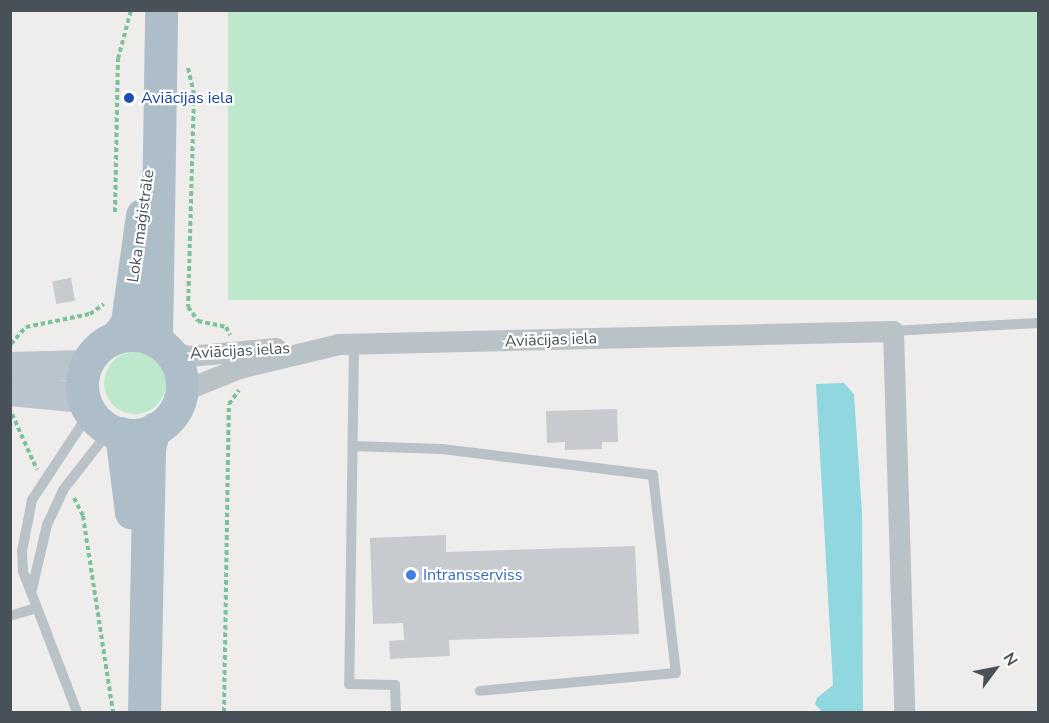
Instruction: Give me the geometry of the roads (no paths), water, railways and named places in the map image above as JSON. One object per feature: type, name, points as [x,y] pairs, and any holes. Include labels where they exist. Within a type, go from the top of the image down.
[{"type":"main road","name":"Loka maģistrāle","points":[[161,10],[158,113],[162,346]]},
{"type":"main road","name":"Loka maģistrāle","points":[[117,337],[127,322],[158,113]]},
{"type":"main road","points":[[10,367],[86,365],[117,337],[162,346],[181,376],[182,391],[173,414],[154,429],[149,448],[144,712]]},
{"type":"main road","points":[[86,365],[101,418],[145,617]]},
{"type":"main road","points":[[10,391],[101,418],[154,429]]},
{"type":"street","name":"Aviācijas iela","points":[[182,391],[313,346],[893,331]]},
{"type":"street","points":[[893,331],[904,712]]},
{"type":"street","name":"Aviācijas ielas","points":[[162,346],[188,356],[313,346]]},
{"type":"lane","name":"Aviācijas iela","points":[[893,331],[1038,323]]},
{"type":"lane","points":[[354,344],[350,684],[395,685],[396,712]]},
{"type":"lane","points":[[76,712],[36,608],[32,589],[23,571],[23,533],[45,476],[101,418]]},
{"type":"lane","points":[[32,589],[47,525],[101,418]]},
{"type":"lane","points":[[353,446],[442,449],[653,475],[676,673],[480,691]]},
{"type":"lane","points":[[10,616],[36,608]]},
{"type":"water","points":[[844,383],[854,394],[862,513],[863,712],[822,712],[815,704],[817,698],[833,685],[816,384]]},
{"type":"place","name":"Aviācijas iela","points":[[129,98]]},
{"type":"place","name":"Intransserviss","points":[[411,575]]}]
